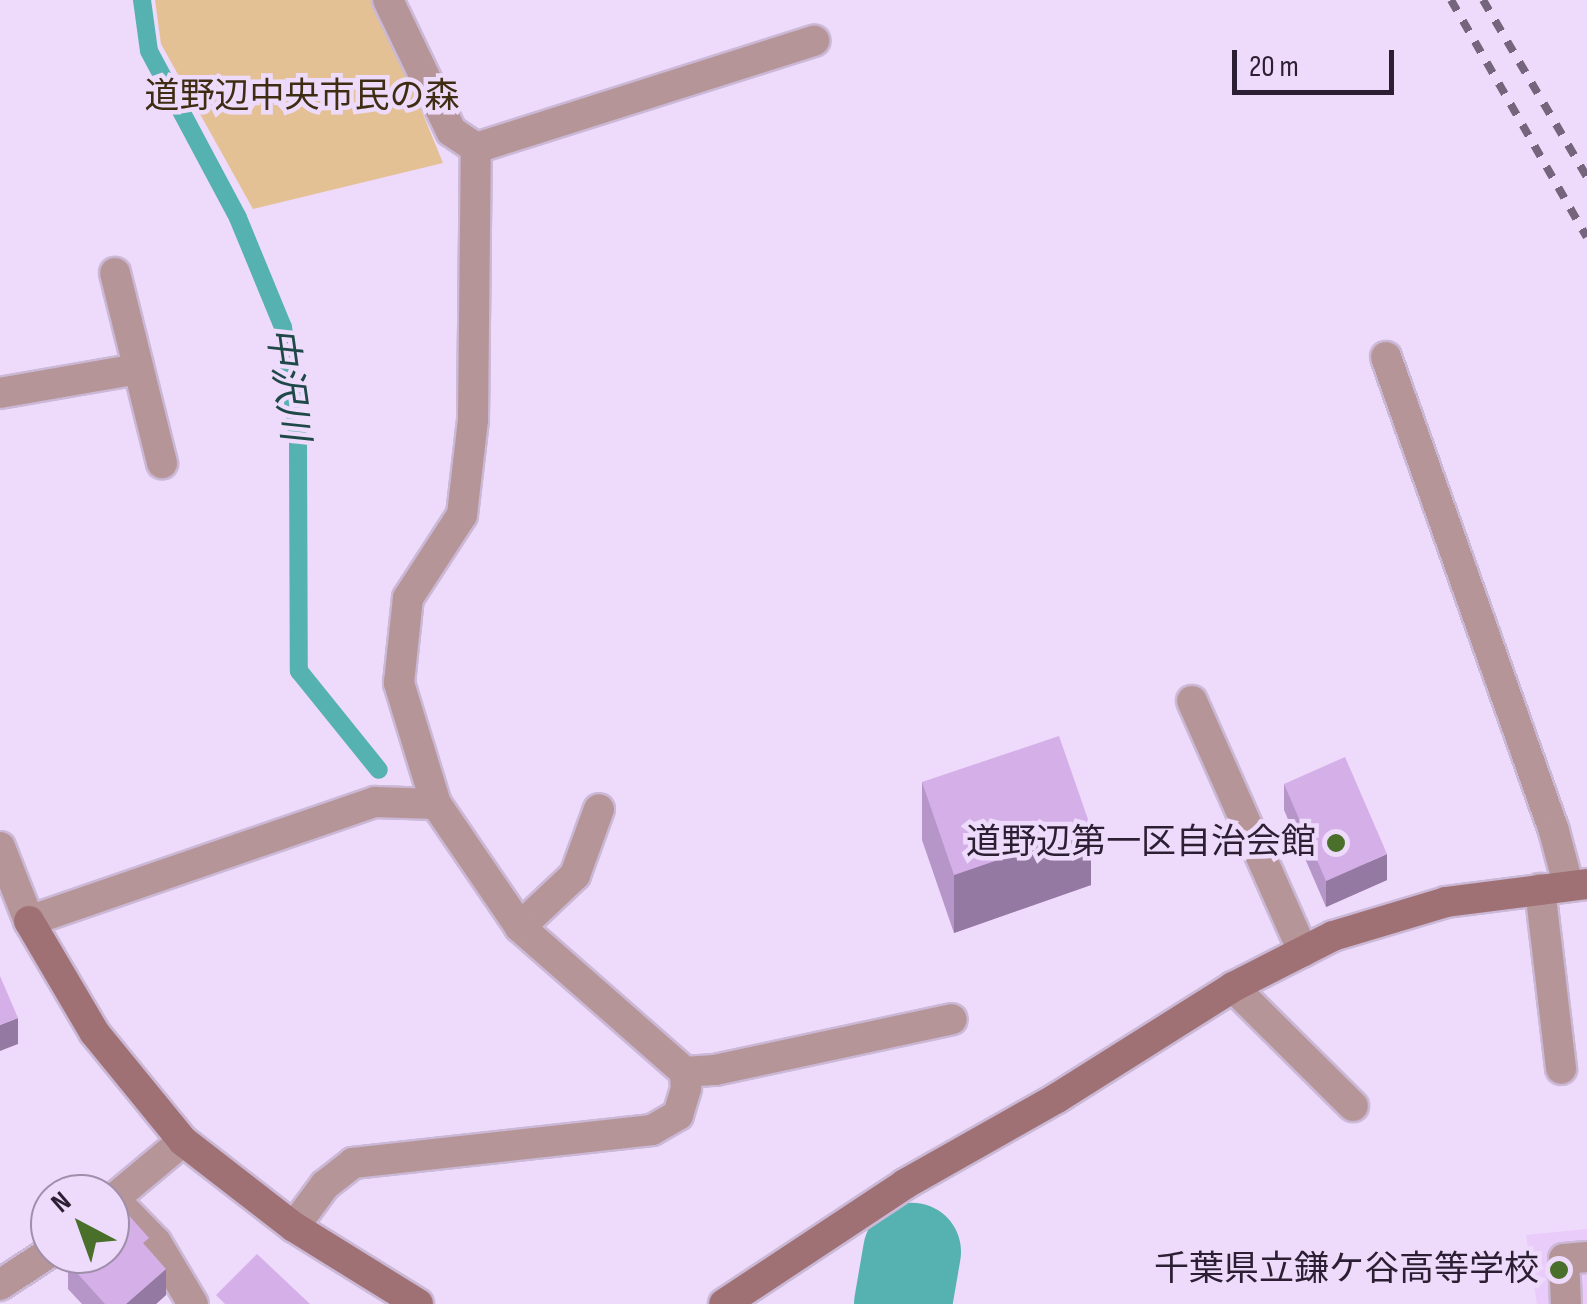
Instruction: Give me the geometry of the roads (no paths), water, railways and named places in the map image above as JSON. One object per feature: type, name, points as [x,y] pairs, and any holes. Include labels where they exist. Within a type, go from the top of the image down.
[{"type":"street","points":[[388,0],[451,131],[476,148]]},
{"type":"street","points":[[476,148],[814,41]]},
{"type":"street","points":[[476,148],[474,420],[462,515],[408,598],[399,683],[436,804],[520,928],[684,1072],[715,1070],[952,1019]]},
{"type":"street","points":[[115,273],[162,463]]},
{"type":"street","points":[[1386,357],[1554,830],[1565,886],[1562,1069]]},
{"type":"street","points":[[0,392],[138,369]]},
{"type":"street","points":[[1192,701],[1304,952]]},
{"type":"street","points":[[28,920],[376,802],[436,804]]},
{"type":"street","points":[[520,928],[575,874],[599,809]]},
{"type":"street","points":[[0,847],[28,920],[94,1032],[183,1141],[294,1227],[418,1304]]},
{"type":"street","points":[[724,1304],[905,1184],[1056,1098],[1233,987],[1333,936],[1446,902],[1565,886]]},
{"type":"street","points":[[1233,987],[1354,1106]]},
{"type":"street","points":[[294,1227],[325,1185],[353,1164],[652,1130],[678,1114],[684,1072]]},
{"type":"street","points":[[130,1185],[183,1141]]},
{"type":"street","points":[[130,1217],[156,1242],[193,1304]]},
{"type":"street","points":[[1566,1304],[1564,1259],[1587,1257]]},
{"type":"street","points":[[0,1285],[30,1265]]},
{"type":"waterway","name":"中沢川","points":[[142,0],[149,51],[238,218],[283,327],[298,439],[299,671],[379,770]]},
{"type":"waterway","name":"中沢川","points":[[903,1304],[912,1252]]},
{"type":"railway","points":[[1451,0],[1587,237]]},
{"type":"railway","points":[[1483,0],[1587,177]]},
{"type":"place","name":"道野辺第一区自治会館","points":[[1336,843]]},
{"type":"place","name":"千葉県立鎌ケ谷高等学校","points":[[1559,1270]]},
{"type":"park label","name":"道野辺中央市民の森","points":[[302,97]]}]
